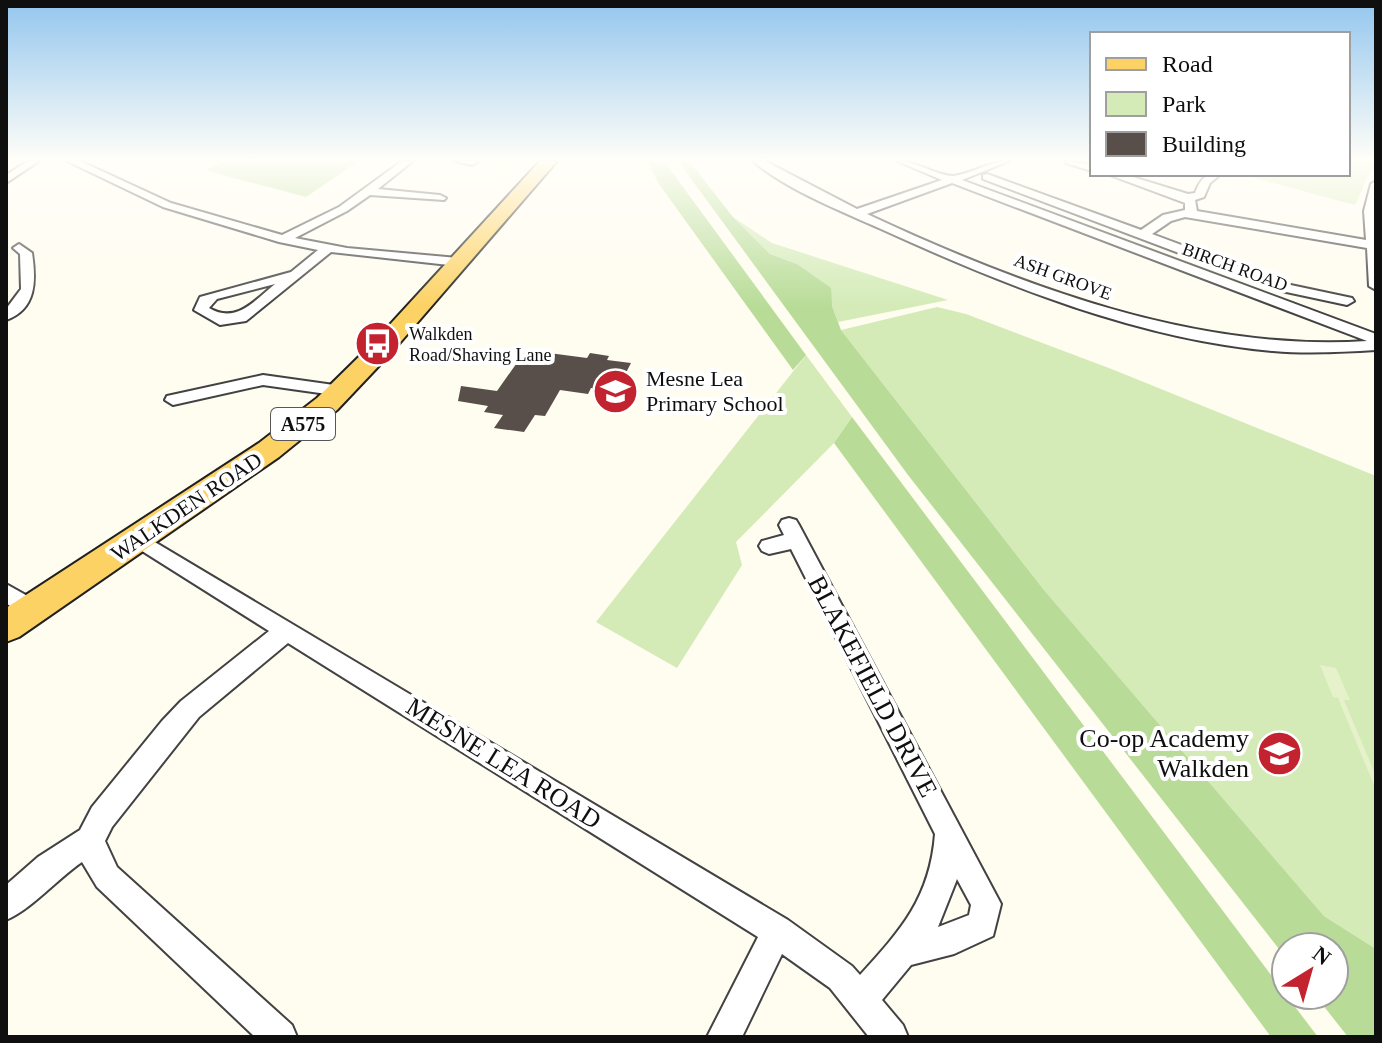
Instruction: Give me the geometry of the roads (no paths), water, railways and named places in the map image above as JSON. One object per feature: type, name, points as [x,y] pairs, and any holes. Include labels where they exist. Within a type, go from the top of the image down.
[{"type":"main road","name":"WALKDEN ROAD","points":[[6,627],[269,450],[341,391],[505,210]]},
{"type":"street","points":[[183,210],[327,249],[458,262]]},
{"type":"street","points":[[283,239],[342,210]]},
{"type":"street","name":"ASH GROVE","points":[[852,210],[1033,286],[1170,331],[1296,349],[1376,342]]},
{"type":"street","points":[[858,213],[868,210]]},
{"type":"street","name":"BIRCH ROAD","points":[[1030,210],[1376,342]]},
{"type":"street","points":[[1073,210],[1282,287],[1322,299],[1347,301]]},
{"type":"street","points":[[1191,210],[1191,214]]},
{"type":"street","points":[[1370,210],[1376,286]]},
{"type":"street","points":[[1142,235],[1172,216],[1191,214],[1371,245]]},
{"type":"street","points":[[6,316],[26,300],[30,289],[26,253],[19,248]]},
{"type":"street","points":[[293,275],[212,296],[205,300],[201,310],[220,321],[233,321],[327,249]]},
{"type":"street","points":[[173,400],[263,380],[341,391]]},
{"type":"street","name":"BLAKEFIELD DRIVE","points":[[769,546],[792,532],[986,904],[982,925],[967,933],[902,952]]},
{"type":"street","name":"MESNE LEA ROAD","points":[[138,539],[777,931],[841,977],[891,1037]]},
{"type":"street","points":[[6,592],[32,609]]},
{"type":"street","points":[[6,905],[48,867],[90,840],[102,817],[171,729],[190,709],[287,630]]},
{"type":"street","points":[[861,999],[902,952],[928,913],[944,877],[949,832]]},
{"type":"street","points":[[90,840],[95,859],[107,877],[280,1037]]},
{"type":"street","points":[[724,1037],[777,931]]},
{"type":"place","name":"Walkden Road/Shaving Lane","points":[[378,344]]},
{"type":"place","name":"Mesne Lea Primary School","points":[[615,391]]},
{"type":"place","name":"Co-op Academy Walkden","points":[[1280,753]]}]
